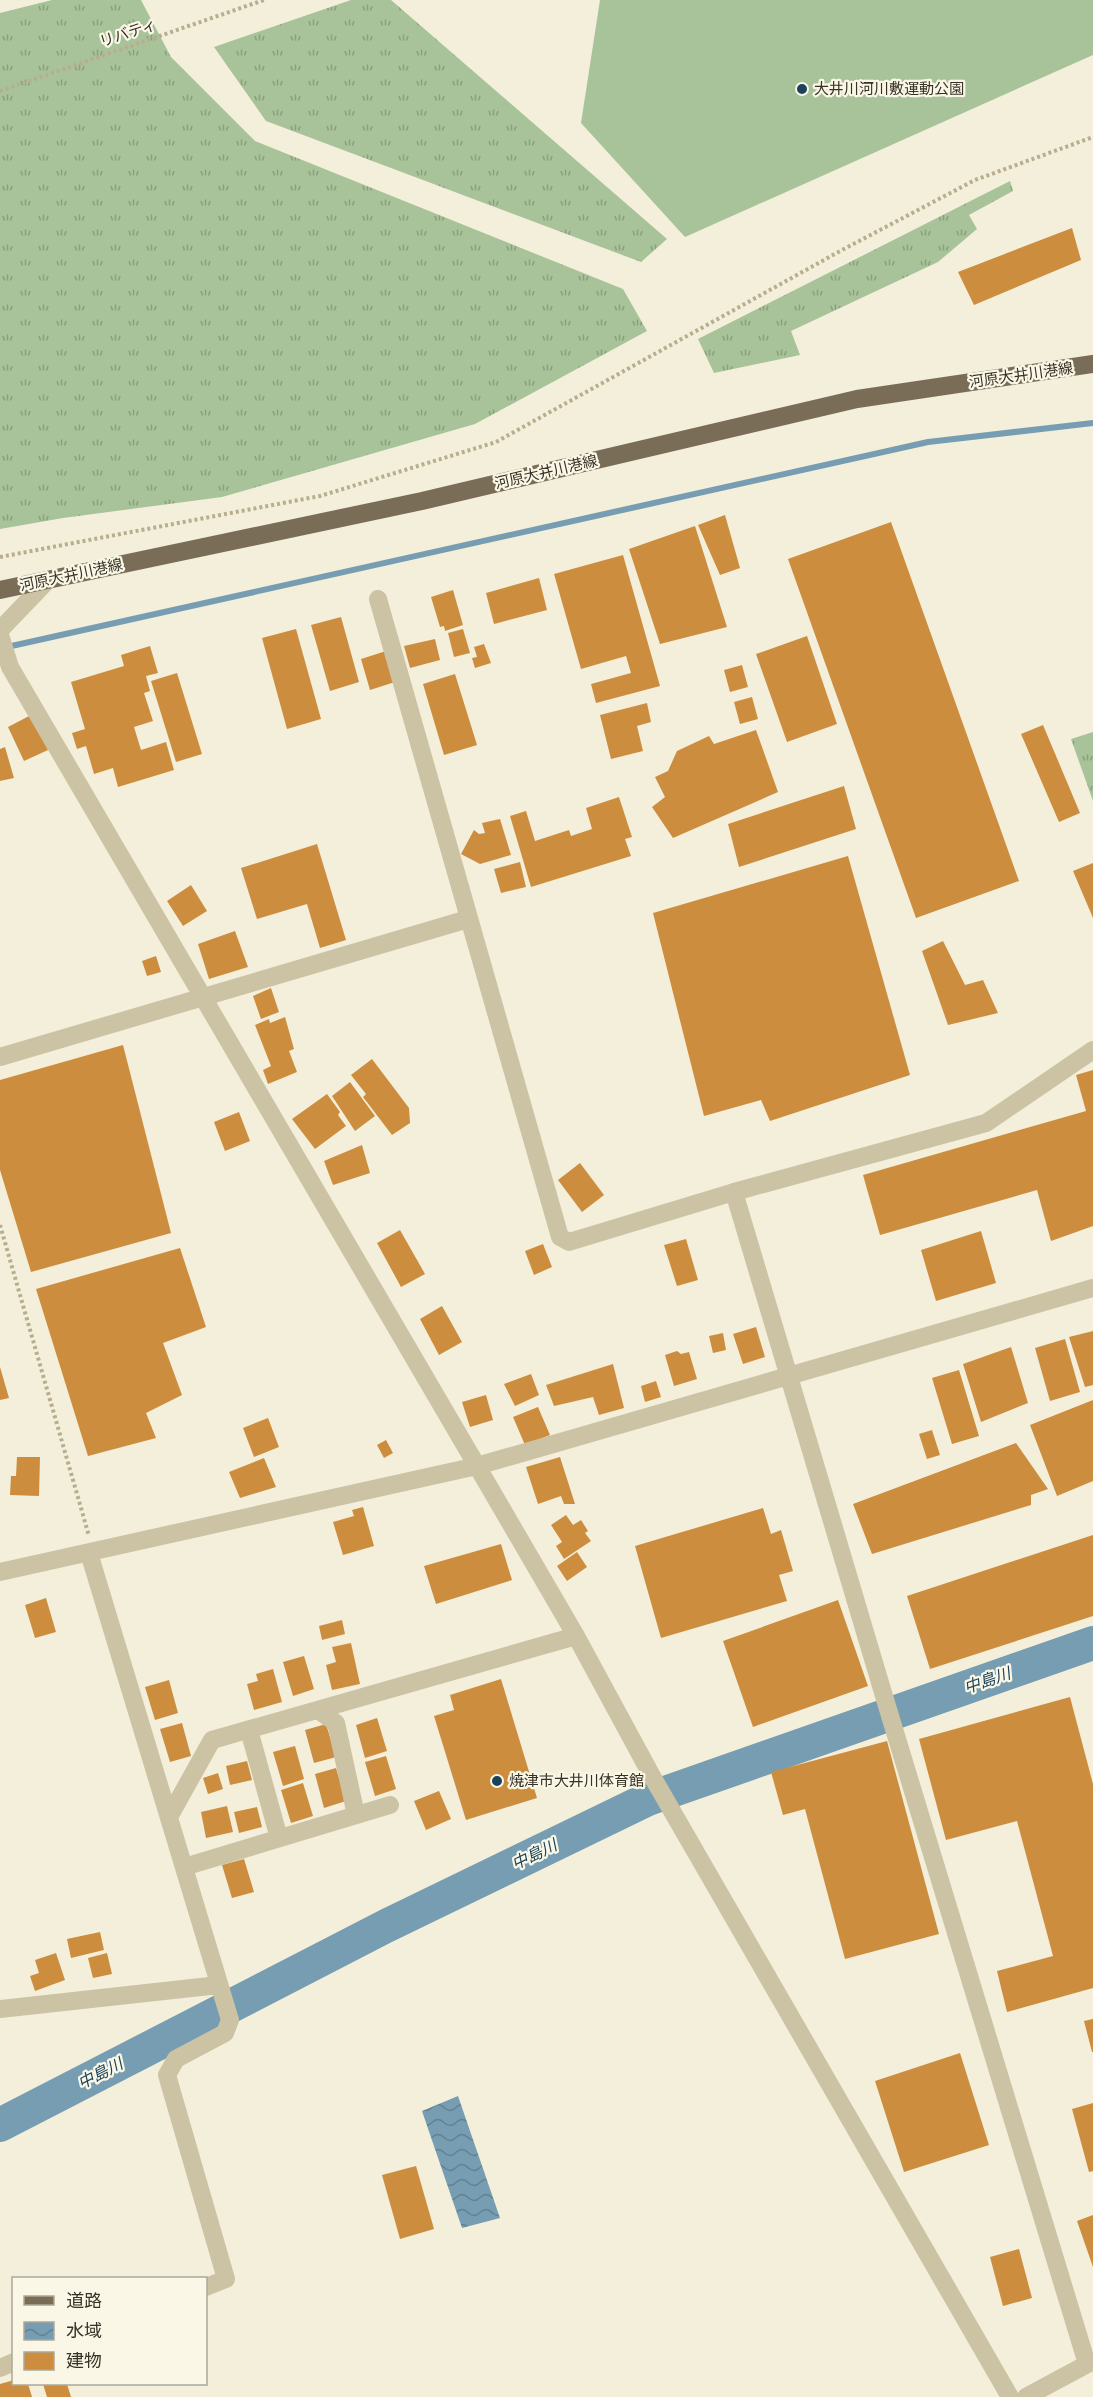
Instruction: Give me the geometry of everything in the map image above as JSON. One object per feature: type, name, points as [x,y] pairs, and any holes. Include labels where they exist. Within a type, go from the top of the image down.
[{"type":"main road","name":"河原大井川港線","points":[[0,590],[433,498],[857,399],[1093,364]]},
{"type":"street","points":[[0,630],[46,581]]},
{"type":"street","points":[[378,599],[560,1237],[569,1242],[734,1192],[986,1123],[1093,1050]]},
{"type":"street","points":[[0,635],[6,665],[204,998],[576,1636],[653,1778],[1010,2397]]},
{"type":"street","points":[[0,1057],[468,920]]},
{"type":"street","points":[[734,1192],[884,1696],[1090,2362],[1026,2397]]},
{"type":"street","points":[[0,1572],[477,1466],[1093,1288]]},
{"type":"street","points":[[91,1552],[230,2020],[225,2033],[176,2059],[167,2075],[226,2279],[207,2288]]},
{"type":"street","points":[[169,1818],[212,1740],[576,1636]]},
{"type":"street","points":[[318,1710],[336,1724],[356,1815]]},
{"type":"street","points":[[249,1730],[279,1838]]},
{"type":"street","points":[[184,1867],[390,1805]]},
{"type":"street","points":[[0,2009],[219,1985]]},
{"type":"path","name":"リバティ","points":[[0,91],[264,0]]},
{"type":"path","points":[[0,557],[320,496],[496,442],[842,250],[975,180],[1093,137]]},
{"type":"path","points":[[0,1225],[91,1552]]},
{"type":"green space","points":[[52,0],[141,0],[171,57],[255,141],[623,289],[647,331],[475,424],[222,497],[63,518],[0,529],[0,13]]},
{"type":"green space","points":[[351,0],[391,0],[667,239],[641,262],[266,121],[214,47]]},
{"type":"green space","name":"大井川河川敷運動公園","points":[[600,0],[1093,0],[1093,55],[685,237],[581,123]]},
{"type":"green space","points":[[1010,181],[1013,191],[969,215],[977,229],[938,262],[791,331],[800,355],[714,373],[698,339]]},
{"type":"green space","points":[[1093,732],[1093,801],[1071,739]]},
{"type":"water","points":[[458,2096],[500,2218],[462,2228],[422,2111]]},
{"type":"building","points":[[1072,228],[1081,260],[974,305],[958,272]]},
{"type":"building","points":[[725,515],[740,568],[720,575],[698,525]]},
{"type":"building","points":[[891,522],[1019,881],[916,918],[788,559]]},
{"type":"building","points":[[695,526],[727,627],[660,644],[629,549]]},
{"type":"building","points":[[623,555],[660,686],[596,703],[591,684],[631,673],[626,656],[581,669],[554,574]]},
{"type":"building","points":[[539,578],[547,610],[494,624],[486,593]]},
{"type":"building","points":[[453,590],[463,625],[445,631],[444,626],[440,627],[431,597]]},
{"type":"building","points":[[341,617],[359,682],[330,691],[311,625]]},
{"type":"building","points":[[296,629],[321,719],[287,729],[262,638]]},
{"type":"building","points":[[463,629],[470,653],[454,657],[448,633]]},
{"type":"building","points":[[807,636],[837,724],[787,742],[756,654]]},
{"type":"building","points":[[435,639],[440,660],[410,668],[404,646]]},
{"type":"building","points":[[484,644],[491,663],[475,668],[472,658],[477,657],[474,647]]},
{"type":"building","points":[[150,646],[158,673],[146,676],[150,691],[144,693],[153,721],[134,727],[141,750],[166,742],[174,770],[118,787],[113,768],[94,774],[86,746],[77,749],[72,733],[85,729],[71,682],[124,666],[121,655]]},
{"type":"building","points":[[386,651],[395,682],[370,690],[361,659]]},
{"type":"building","points":[[742,665],[748,687],[730,692],[724,670]]},
{"type":"building","points":[[177,673],[202,754],[176,762],[151,681]]},
{"type":"building","points":[[455,674],[477,745],[444,755],[423,684]]},
{"type":"building","points":[[752,697],[758,719],[740,724],[734,702]]},
{"type":"building","points":[[647,703],[651,722],[637,726],[643,751],[611,759],[600,715]]},
{"type":"building","points":[[31,715],[48,750],[24,761],[8,727]]},
{"type":"building","points":[[1043,725],[1080,813],[1059,822],[1021,734]]},
{"type":"building","points":[[756,730],[778,792],[673,838],[652,807],[665,797],[655,777],[668,771],[677,751],[709,736],[714,744]]},
{"type":"building","points":[[5,747],[14,778],[0,781],[0,749]]},
{"type":"building","points":[[844,786],[856,829],[739,867],[728,824]]},
{"type":"building","points":[[619,797],[632,837],[625,839],[631,856],[531,887],[510,816],[526,811],[535,841],[569,830],[571,836],[592,829],[586,808]]},
{"type":"building","points":[[500,819],[511,855],[480,864],[461,854],[474,830],[479,834],[485,833],[482,823]]},
{"type":"building","points":[[317,844],[346,940],[320,948],[307,904],[257,919],[241,868]]},
{"type":"building","points":[[848,856],[910,1075],[770,1121],[761,1100],[704,1116],[653,913]]},
{"type":"building","points":[[520,862],[526,887],[501,893],[494,869]]},
{"type":"building","points":[[1093,863],[1093,918],[1073,871]]},
{"type":"building","points":[[191,885],[207,911],[183,926],[167,901]]},
{"type":"building","points":[[235,931],[248,967],[209,979],[198,944]]},
{"type":"building","points":[[943,941],[965,985],[983,980],[998,1013],[948,1025],[922,951]]},
{"type":"building","points":[[156,956],[161,972],[147,976],[142,961]]},
{"type":"building","points":[[271,988],[279,1012],[261,1019],[253,996]]},
{"type":"building","points":[[285,1017],[294,1049],[289,1051],[297,1072],[268,1084],[263,1070],[271,1066],[255,1025],[269,1019],[270,1023]]},
{"type":"building","points":[[123,1045],[171,1233],[31,1272],[0,1170],[0,1080]]},
{"type":"building","points":[[372,1059],[409,1108],[410,1123],[392,1135],[363,1097],[366,1094],[351,1075]]},
{"type":"building","points":[[1093,1070],[1093,1226],[1051,1241],[1037,1190],[880,1235],[863,1175],[1086,1111],[1076,1075]]},
{"type":"building","points":[[350,1082],[375,1116],[355,1131],[332,1096]]},
{"type":"building","points":[[327,1094],[340,1112],[338,1115],[346,1126],[315,1149],[292,1119]]},
{"type":"building","points":[[239,1112],[250,1141],[225,1151],[214,1122]]},
{"type":"building","points":[[362,1145],[370,1173],[333,1185],[324,1161]]},
{"type":"building","points":[[580,1163],[604,1195],[582,1212],[558,1180]]},
{"type":"building","points":[[400,1230],[425,1274],[401,1287],[377,1243]]},
{"type":"building","points":[[981,1231],[996,1283],[936,1301],[921,1250]]},
{"type":"building","points":[[686,1239],[698,1280],[677,1286],[664,1245]]},
{"type":"building","points":[[543,1244],[552,1267],[534,1275],[525,1251]]},
{"type":"building","points":[[180,1248],[206,1327],[163,1343],[182,1395],[146,1413],[156,1438],[88,1456],[36,1289]]},
{"type":"building","points":[[442,1306],[462,1342],[439,1355],[420,1319]]},
{"type":"building","points":[[756,1327],[765,1357],[743,1364],[733,1334]]},
{"type":"building","points":[[1093,1331],[1093,1385],[1085,1387],[1069,1337]]},
{"type":"building","points":[[723,1333],[726,1350],[713,1353],[709,1336]]},
{"type":"building","points":[[1065,1339],[1080,1392],[1050,1401],[1035,1348]]},
{"type":"building","points":[[1011,1347],[1028,1403],[981,1422],[963,1364]]},
{"type":"building","points":[[677,1351],[681,1354],[689,1352],[697,1379],[674,1386],[665,1355]]},
{"type":"building","points":[[613,1364],[624,1408],[599,1415],[593,1397],[554,1406],[546,1385]]},
{"type":"building","points":[[0,1367],[9,1398],[0,1400]]},
{"type":"building","points":[[959,1370],[979,1436],[952,1444],[932,1378]]},
{"type":"building","points":[[531,1374],[539,1395],[515,1406],[504,1384]]},
{"type":"building","points":[[656,1381],[661,1397],[645,1402],[641,1386]]},
{"type":"building","points":[[486,1395],[493,1420],[470,1427],[462,1402]]},
{"type":"building","points":[[1093,1400],[1093,1481],[1057,1496],[1030,1425]]},
{"type":"building","points":[[538,1407],[550,1435],[525,1445],[513,1417]]},
{"type":"building","points":[[268,1418],[279,1447],[254,1457],[243,1428]]},
{"type":"building","points":[[932,1430],[940,1455],[927,1459],[919,1434]]},
{"type":"building","points":[[386,1440],[393,1453],[384,1458],[377,1445]]},
{"type":"building","points":[[1016,1443],[1048,1489],[1031,1495],[1031,1505],[872,1554],[853,1504]]},
{"type":"building","points":[[17,1457],[40,1457],[39,1496],[10,1495],[11,1476],[16,1476]]},
{"type":"building","points":[[560,1457],[575,1504],[564,1504],[561,1496],[538,1504],[526,1467]]},
{"type":"building","points":[[264,1458],[276,1487],[240,1498],[229,1472]]},
{"type":"building","points":[[363,1507],[374,1546],[343,1555],[333,1522],[354,1516],[352,1510]]},
{"type":"building","points":[[763,1508],[771,1534],[781,1530],[793,1571],[779,1575],[787,1601],[661,1638],[635,1546]]},
{"type":"building","points":[[566,1515],[573,1525],[581,1520],[588,1531],[585,1533],[591,1541],[564,1559],[556,1546],[562,1542],[551,1525]]},
{"type":"building","points":[[1093,1535],[1093,1616],[930,1669],[907,1596]]},
{"type":"building","points":[[501,1544],[512,1580],[436,1604],[424,1566]]},
{"type":"building","points":[[577,1552],[587,1567],[567,1581],[557,1566]]},
{"type":"building","points":[[46,1598],[56,1632],[35,1638],[25,1605]]},
{"type":"building","points":[[838,1600],[868,1686],[753,1727],[723,1641]]},
{"type":"building","points":[[342,1620],[345,1634],[322,1640],[319,1626]]},
{"type":"building","points":[[351,1643],[360,1684],[332,1690],[326,1665],[336,1662],[332,1647]]},
{"type":"building","points":[[304,1656],[314,1689],[293,1696],[283,1662]]},
{"type":"building","points":[[273,1669],[282,1702],[254,1710],[247,1684],[258,1681],[256,1674]]},
{"type":"building","points":[[501,1679],[537,1798],[466,1820],[434,1716],[454,1710],[450,1695]]},
{"type":"building","points":[[169,1680],[178,1713],[155,1720],[145,1687]]},
{"type":"building","points":[[1070,1697],[1093,1784],[1093,1988],[1007,2012],[997,1971],[1053,1956],[1017,1821],[946,1840],[919,1739]]},
{"type":"building","points":[[377,1718],[387,1751],[365,1758],[356,1725]]},
{"type":"building","points":[[182,1723],[191,1756],[170,1762],[160,1729]]},
{"type":"building","points":[[326,1724],[336,1757],[314,1763],[305,1730]]},
{"type":"building","points":[[887,1741],[939,1934],[845,1959],[805,1809],[783,1815],[771,1772]]},
{"type":"building","points":[[295,1746],[304,1779],[283,1786],[273,1752]]},
{"type":"building","points":[[386,1756],[396,1789],[375,1796],[365,1762]]},
{"type":"building","points":[[247,1761],[252,1780],[230,1785],[226,1766]]},
{"type":"building","points":[[336,1768],[346,1801],[324,1808],[315,1774]]},
{"type":"building","points":[[218,1773],[223,1789],[208,1794],[203,1778]]},
{"type":"building","points":[[303,1783],[313,1816],[291,1823],[281,1790]]},
{"type":"building","points":[[439,1791],[451,1819],[426,1830],[414,1801]]},
{"type":"building","points":[[227,1806],[233,1832],[206,1838],[201,1812]]},
{"type":"building","points":[[257,1807],[262,1827],[239,1833],[234,1812]]},
{"type":"building","points":[[244,1859],[254,1892],[232,1898],[222,1865]]},
{"type":"building","points":[[100,1932],[104,1950],[71,1958],[67,1939]]},
{"type":"building","points":[[56,1953],[65,1980],[35,1991],[30,1976],[39,1973],[35,1960]]},
{"type":"building","points":[[107,1953],[112,1974],[93,1978],[88,1958]]},
{"type":"building","points":[[1093,2019],[1093,2052],[1092,2052],[1084,2021]]},
{"type":"building","points":[[960,2053],[989,2145],[904,2172],[875,2081]]},
{"type":"building","points":[[1093,2103],[1093,2171],[1089,2172],[1072,2109]]},
{"type":"building","points":[[416,2166],[434,2229],[400,2239],[382,2175]]},
{"type":"building","points":[[1093,2215],[1093,2267],[1077,2221]]},
{"type":"building","points":[[1019,2249],[1032,2298],[1003,2306],[990,2257]]},
{"type":"building","points":[[12,2381],[12,2385],[28,2385],[32,2397],[0,2397],[0,2384]]},
{"type":"building","points":[[43,2385],[67,2385],[71,2397],[47,2397]]},
{"type":"waterway","points":[[7,647],[928,442],[1093,423]]},
{"type":"waterway","name":"中島川","points":[[0,2125],[386,1926],[648,1799],[1093,1643]]},
{"type":"place","name":"大井川河川敷運動公園","points":[[802,89]]},
{"type":"place","name":"焼津市大井川体育館","points":[[497,1781]]}]
